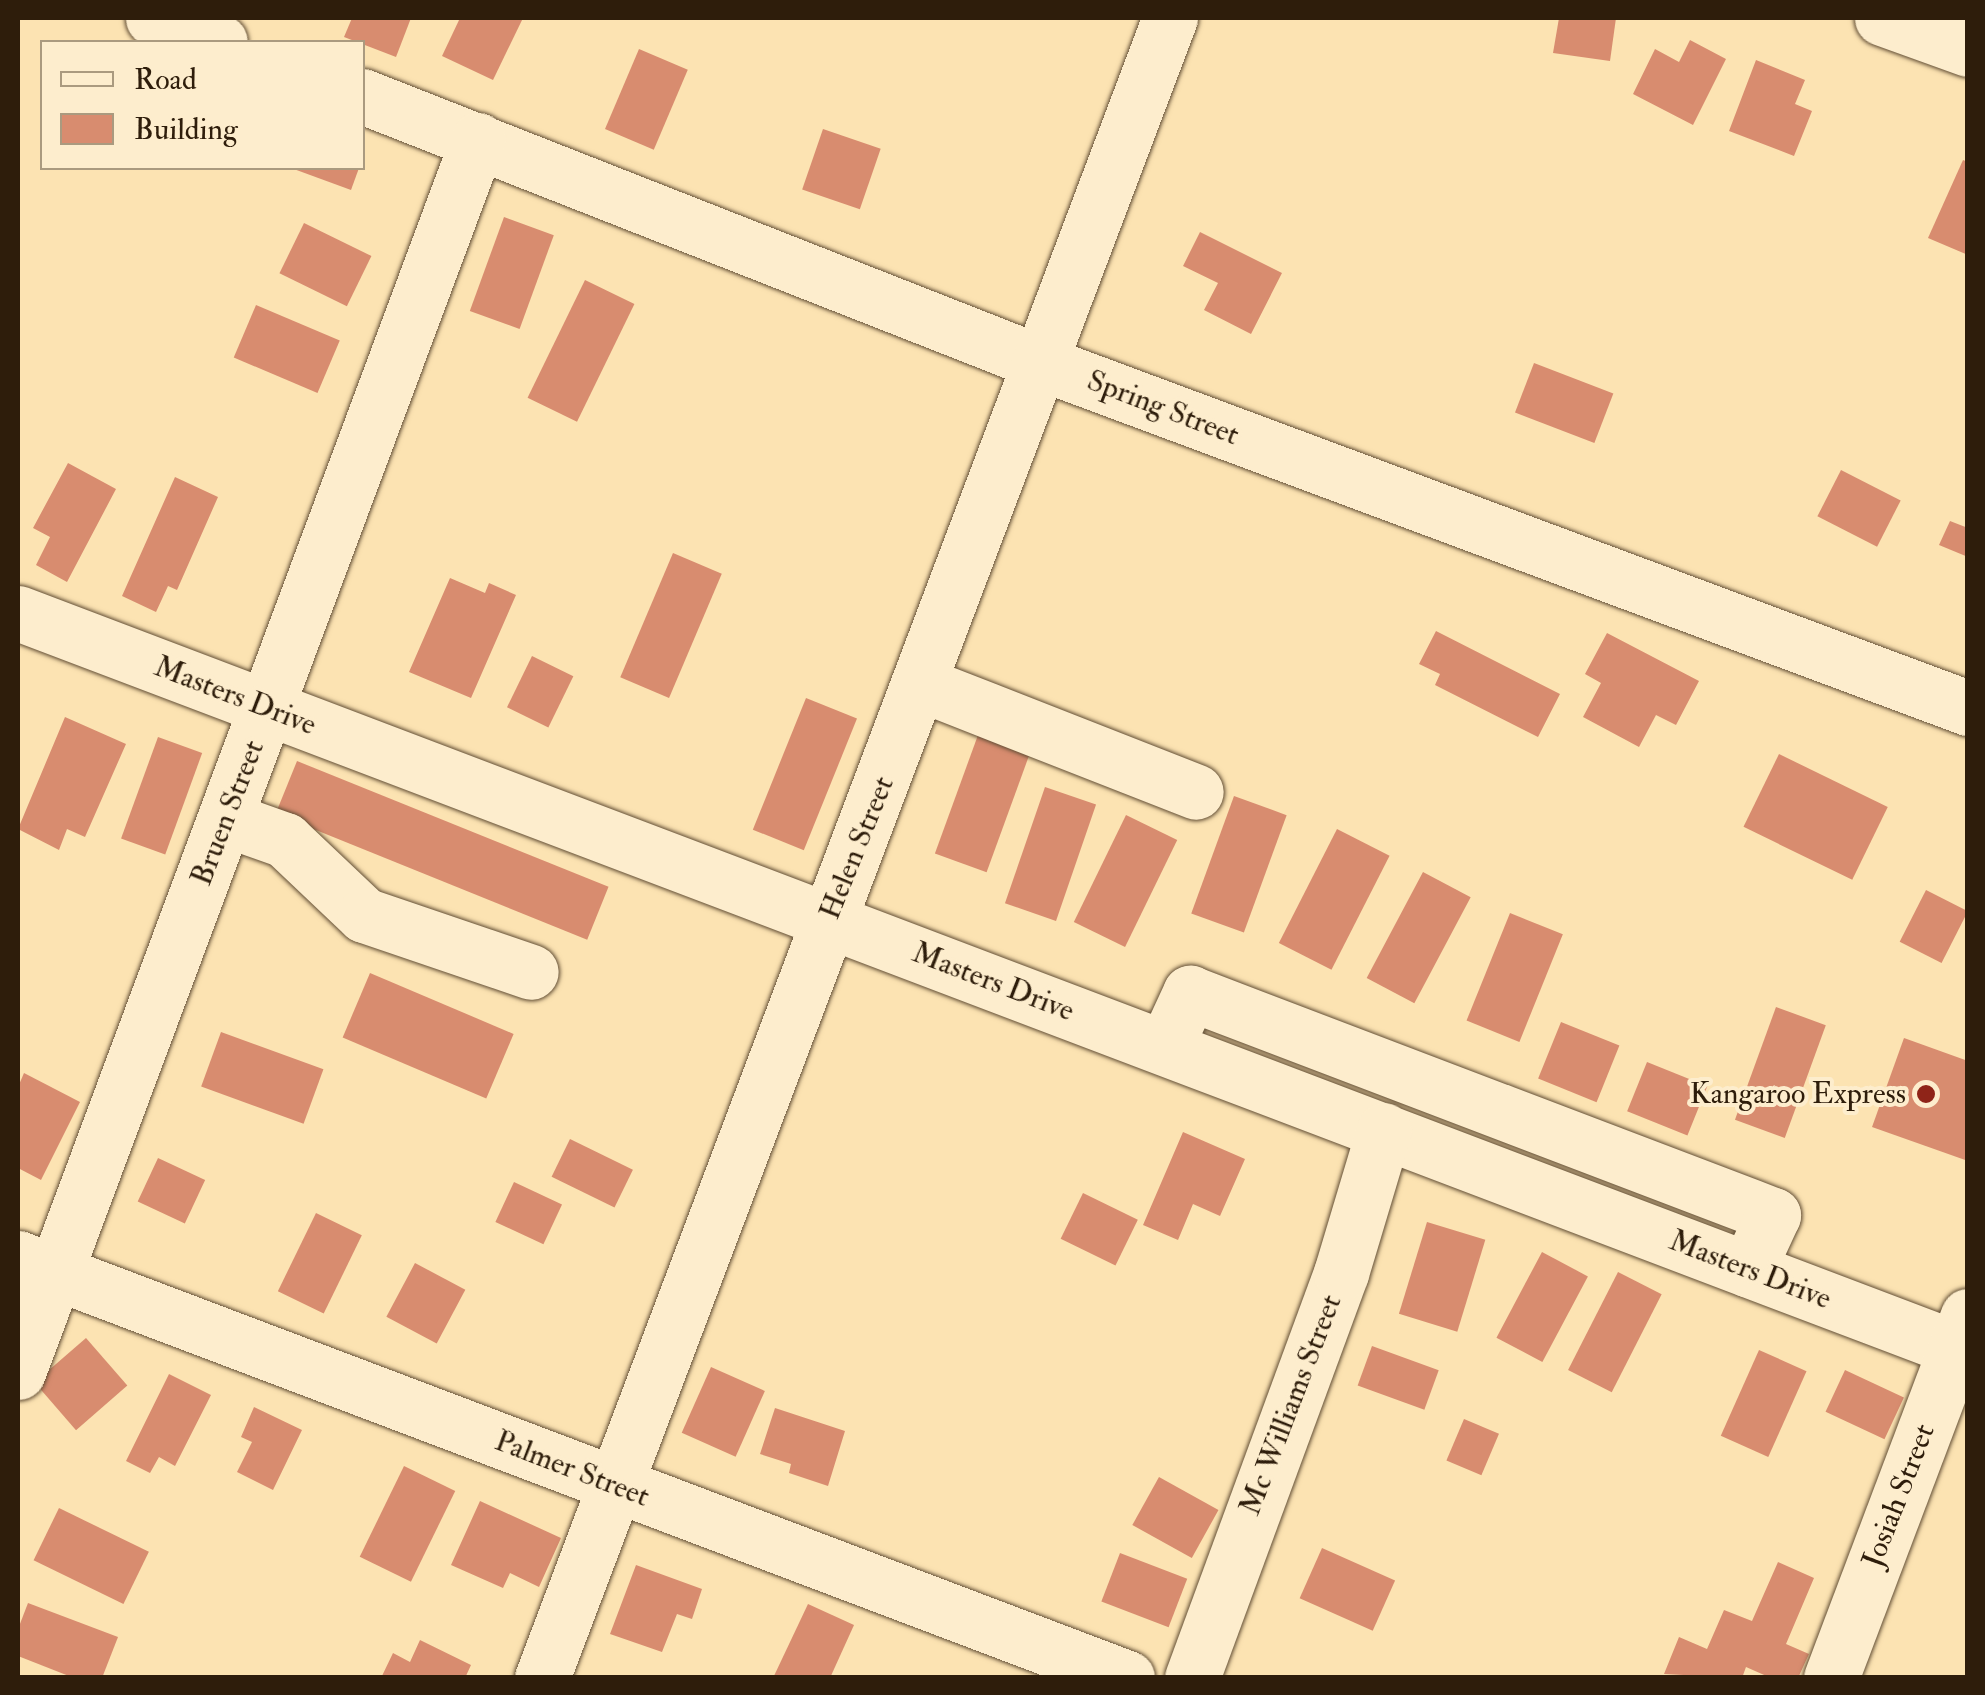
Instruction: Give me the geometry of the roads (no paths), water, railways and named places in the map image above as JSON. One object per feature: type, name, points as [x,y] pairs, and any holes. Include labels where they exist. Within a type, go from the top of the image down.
[{"type":"street","points":[[153,18],[214,40]]},
{"type":"street","name":"Helen Street","points":[[542,1678],[1170,18]]},
{"type":"street","points":[[1882,18],[1968,49]]},
{"type":"street","name":"Spring Street","points":[[365,97],[1038,362],[1968,708]]},
{"type":"street","name":"Bruen Street","points":[[18,1372],[36,1265],[226,818],[478,140]]},
{"type":"street","name":"Masters Drive","points":[[18,614],[1748,1269],[1963,1339]]},
{"type":"street","points":[[921,684],[1196,792]]},
{"type":"street","points":[[226,818],[285,840],[364,915],[531,972]]},
{"type":"street","points":[[1165,1047],[1190,993],[1773,1214],[1748,1269]]},
{"type":"street","name":"Mc Williams Street","points":[[1192,1678],[1340,1274],[1384,1130]]},
{"type":"street","name":"Palmer Street","points":[[36,1265],[613,1488],[1127,1678]]},
{"type":"street","name":"Josiah Street","points":[[1831,1678],[1963,1339]]},
{"type":"place","name":"Kangaroo Express","points":[[1926,1094]]}]
